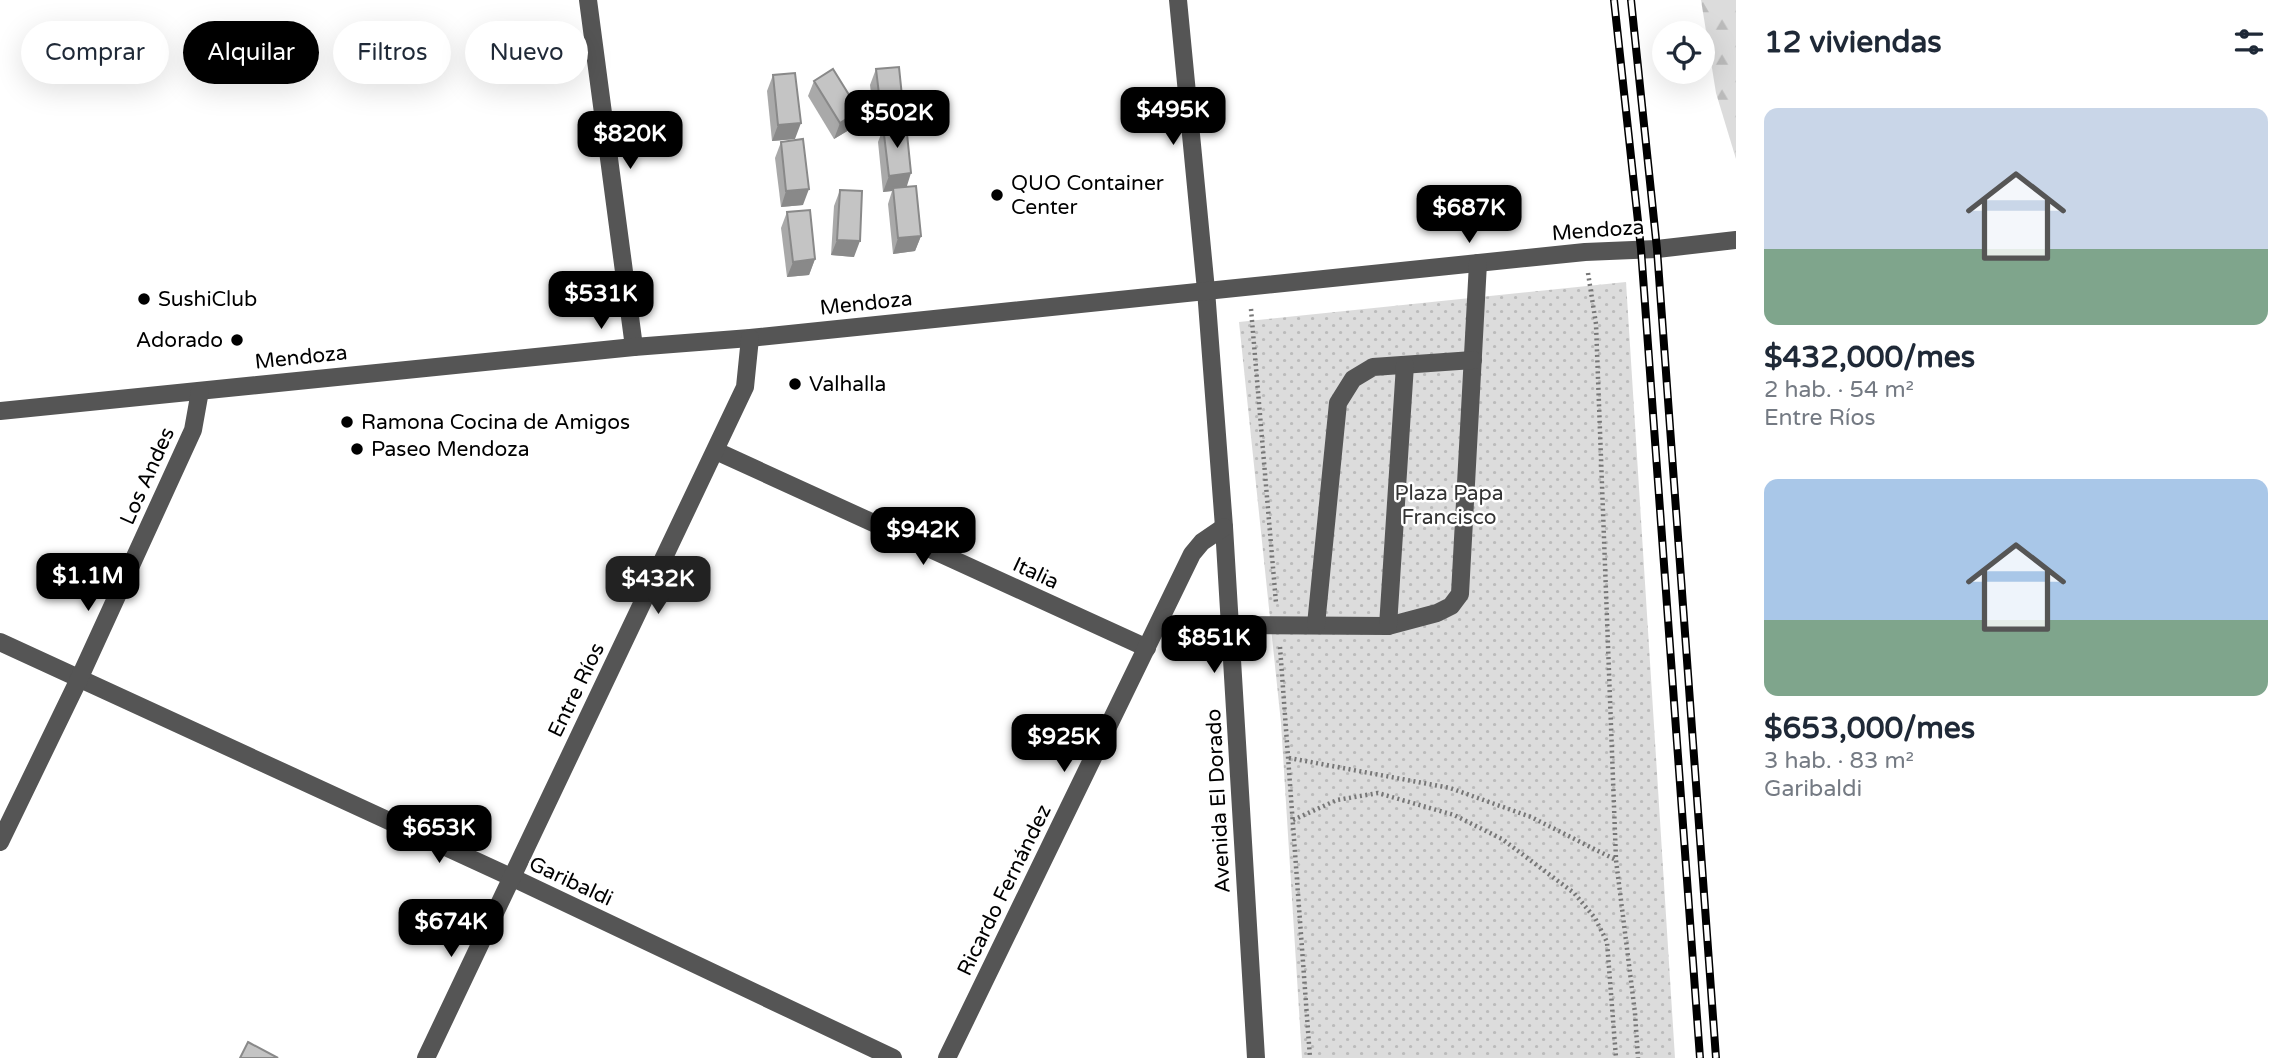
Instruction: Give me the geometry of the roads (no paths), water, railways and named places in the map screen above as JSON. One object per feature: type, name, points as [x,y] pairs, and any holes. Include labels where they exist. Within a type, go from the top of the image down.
[{"type":"street","points":[[588,0],[634,346]]},
{"type":"street","name":"Avenida El Dorado","points":[[1178,0],[1206,290],[1224,527],[1256,1058]]},
{"type":"street","name":"Mendoza","points":[[0,411],[634,346],[750,338],[1585,252],[1736,240]]},
{"type":"street","points":[[1230,625],[1388,626],[1437,613],[1451,606],[1460,594],[1478,263]]},
{"type":"street","name":"Entre Ríos","points":[[426,1058],[745,387],[750,338]]},
{"type":"street","points":[[1316,625],[1338,403],[1353,379],[1373,368],[1473,360]]},
{"type":"street","points":[[1388,626],[1405,365]]},
{"type":"street","name":"Los Andes","points":[[0,842],[79,680],[193,430],[201,391]]},
{"type":"street","name":"Italia","points":[[716,451],[1147,648]]},
{"type":"street","name":"Ricardo Fernández","points":[[947,1058],[1192,554],[1202,542],[1224,527]]},
{"type":"street","name":"Garibaldi","points":[[0,642],[511,877],[893,1058]]},
{"type":"railway","points":[[1614,0],[1641,249],[1700,1058]]},
{"type":"railway","points":[[1631,0],[1657,249],[1716,1058]]},
{"type":"place","name":"QUO Container Center","points":[[997,195]]},
{"type":"place","name":"SushiClub","points":[[144,299]]},
{"type":"place","name":"Adorado","points":[[237,340]]},
{"type":"place","name":"Valhalla","points":[[795,384]]},
{"type":"place","name":"Ramona Cocina de Amigos","points":[[347,422]]},
{"type":"place","name":"Paseo Mendoza","points":[[357,449]]},
{"type":"park label","name":"Plaza Papa Francisco","points":[[1449,505]]}]
